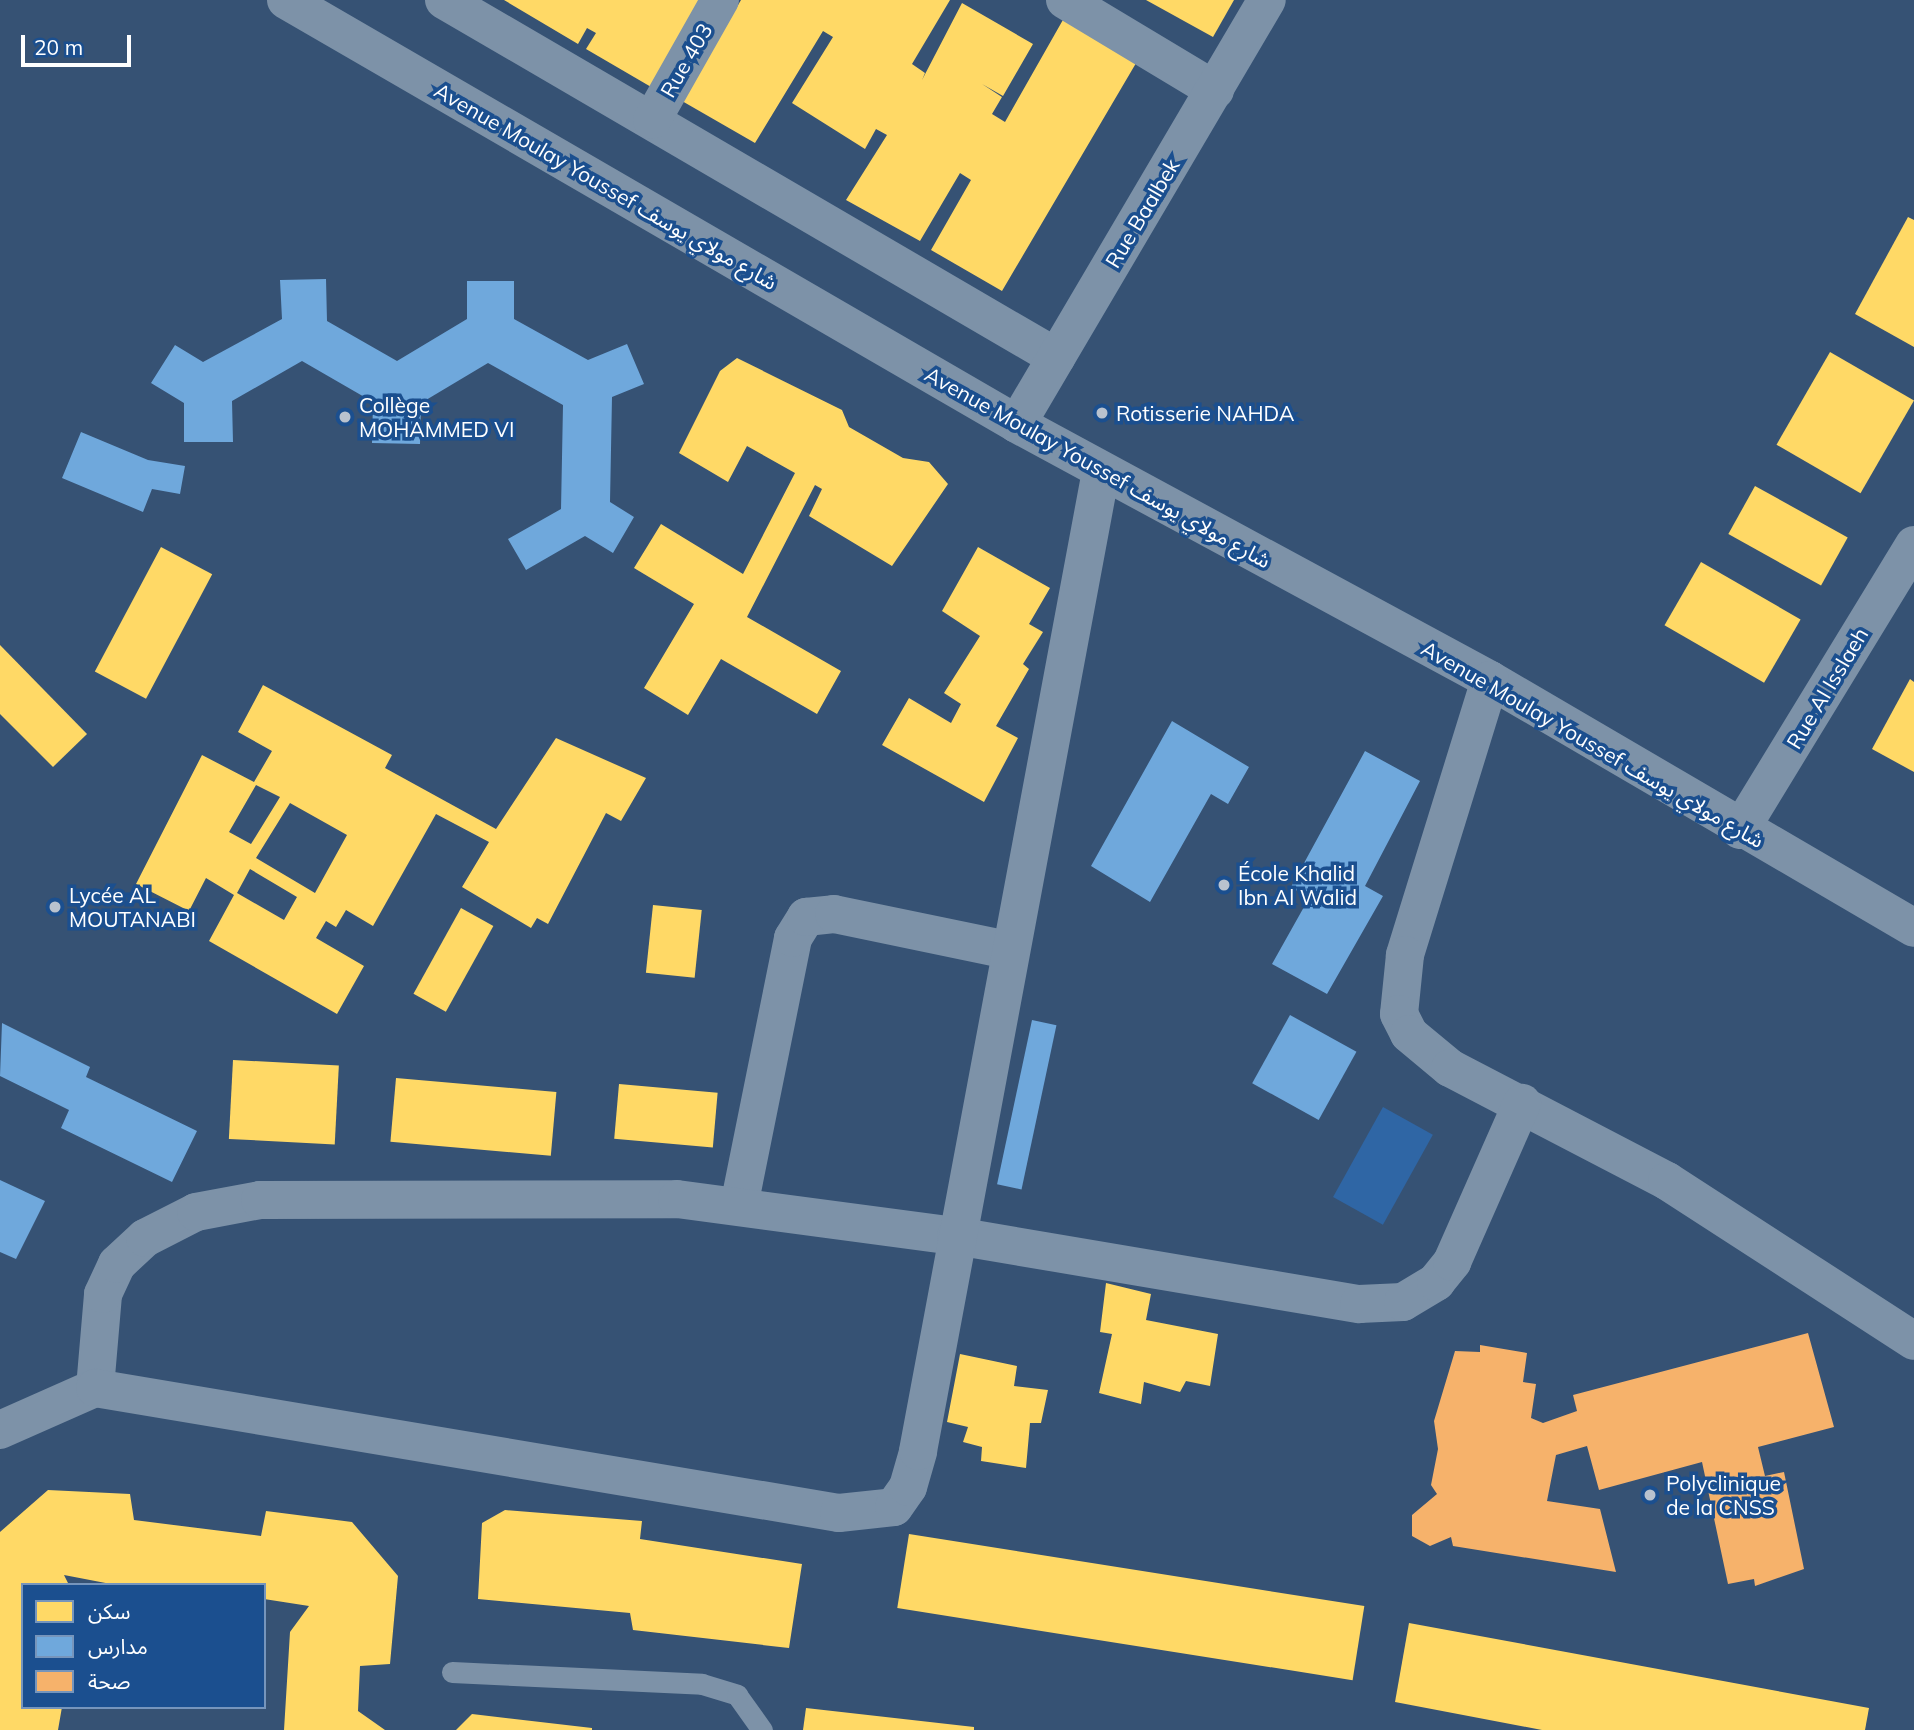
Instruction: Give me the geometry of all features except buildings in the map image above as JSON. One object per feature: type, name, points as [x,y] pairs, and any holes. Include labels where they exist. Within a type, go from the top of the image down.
[{"type":"street","name":"Avenue Moulay Youssef شارع مولاي يوسف","points":[[286,0],[1017,424],[1490,680],[1740,830],[1914,928]]},
{"type":"street","points":[[444,0],[1056,358]]},
{"type":"street","name":"Rue 403","points":[[652,120],[720,0]]},
{"type":"street","points":[[1065,0],[1215,90]]},
{"type":"street","name":"Rue Baalbek","points":[[1017,424],[1267,0]]},
{"type":"street","points":[[0,1430],[95,1388],[839,1513],[874,1514],[894,1507],[908,1488],[1101,471]]},
{"type":"street","name":"Rue Al Isslaeh","points":[[1740,830],[1914,545]]},
{"type":"street","points":[[1490,680],[1405,956],[1399,1014],[1423,1050],[1667,1181],[1914,1341]]},
{"type":"street","points":[[739,1206],[793,939],[806,917],[834,914],[1008,950]]},
{"type":"street","points":[[95,1388],[103,1294],[117,1264],[145,1238],[213,1205],[306,1198],[630,1197],[739,1206],[956,1236],[1359,1304],[1403,1302],[1436,1282],[1452,1262],[1522,1103]]},
{"type":"lane","points":[[453,1672],[702,1684],[737,1695],[762,1730]]},
{"type":"shaded area","points":[[1383,1107],[1433,1135],[1383,1225],[1333,1197]]},
{"type":"place","name":"Rotisserie NAHDA","points":[[1102,413]]},
{"type":"place","name":"Collège MOHAMMED VI","points":[[345,417]]},
{"type":"place","name":"École Khalid Ibn Al Walid","points":[[1224,885]]},
{"type":"place","name":"Lycée AL MOUTANABI","points":[[55,907]]},
{"type":"place","name":"Polyclinique de la CNSS","points":[[1650,1495]]}]
